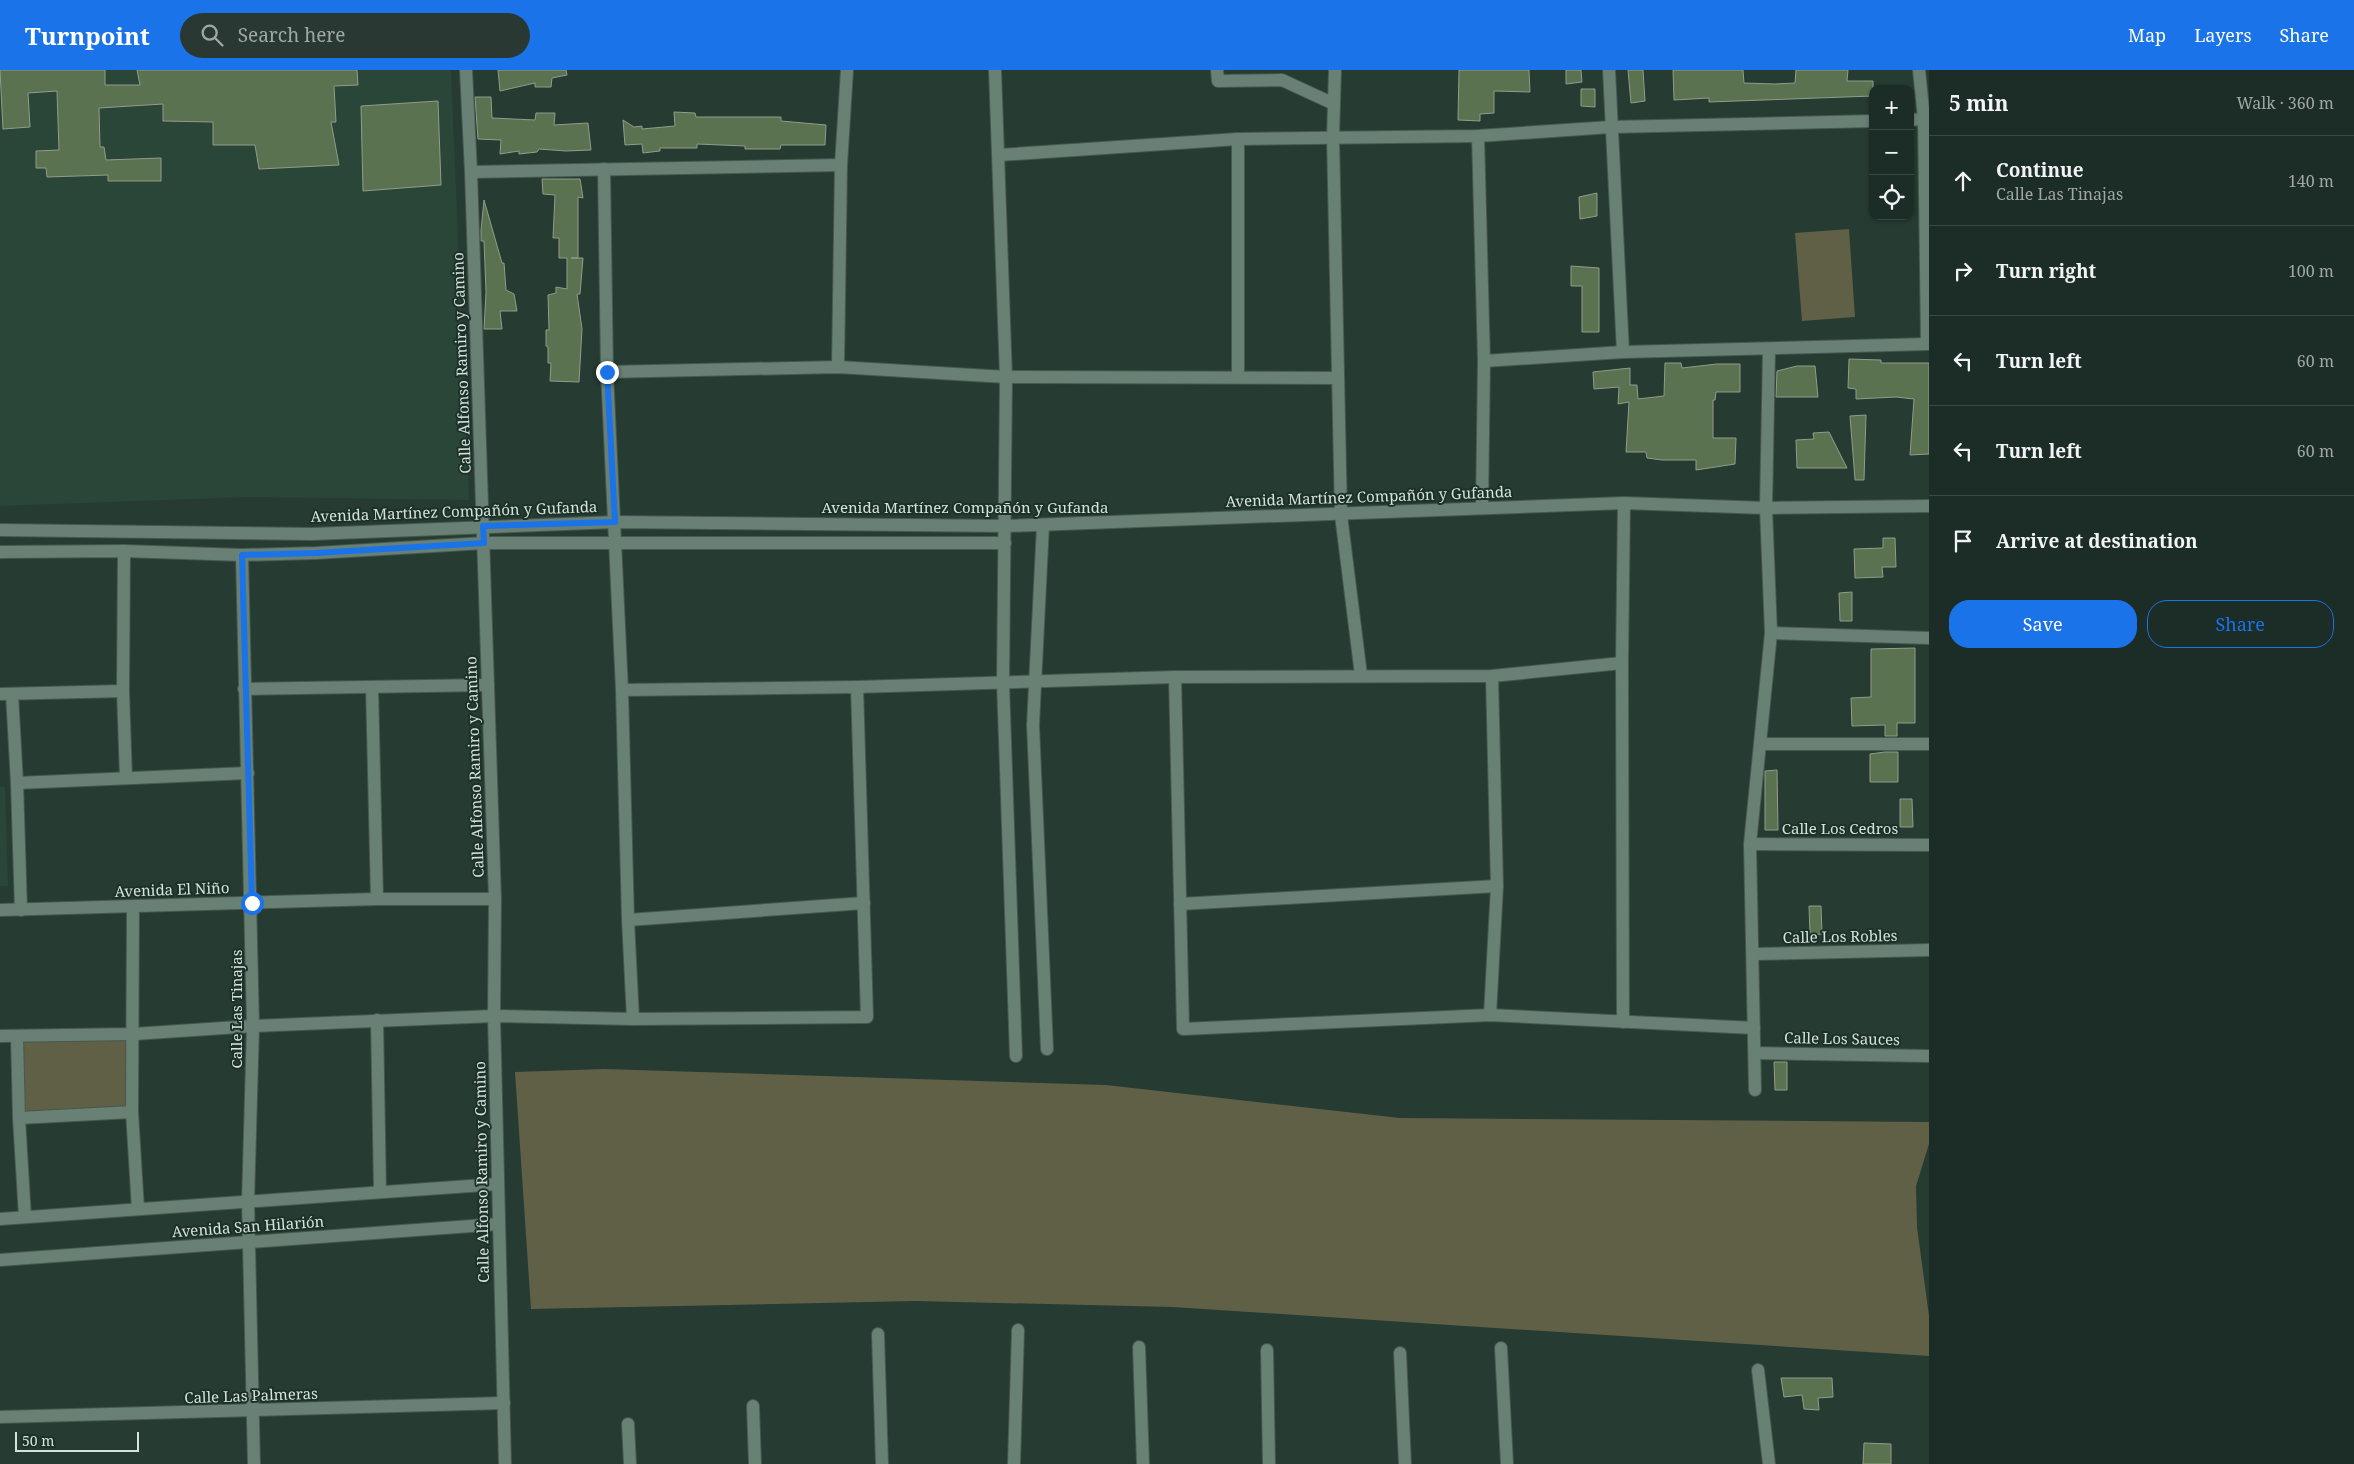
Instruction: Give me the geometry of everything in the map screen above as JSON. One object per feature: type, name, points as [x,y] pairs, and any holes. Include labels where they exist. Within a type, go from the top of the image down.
[{"type":"street","name":"Calle Alfonso Ramiro y Camino","points":[[466,70],[495,899],[494,1016],[505,1464]]},
{"type":"street","points":[[838,367],[841,165],[847,70]]},
{"type":"street","points":[[995,70],[1006,377],[1003,683],[1016,1056]]},
{"type":"street","points":[[1218,70],[1218,82],[1281,75],[1334,104]]},
{"type":"street","points":[[1335,70],[1333,137],[1341,515],[1361,675]]},
{"type":"street","points":[[1610,70],[1611,127],[1623,352]]},
{"type":"street","points":[[1484,361],[1623,352],[1769,350],[1928,344],[1924,119],[1919,70]]},
{"type":"street","points":[[1914,120],[1924,119]]},
{"type":"street","points":[[999,155],[1238,139],[1478,136],[1611,127],[1869,121]]},
{"type":"street","points":[[1478,136],[1484,361],[1482,507]]},
{"type":"street","points":[[1238,139],[1238,378]]},
{"type":"street","points":[[471,172],[841,165]]},
{"type":"street","points":[[604,169],[607,372],[622,690],[628,920],[633,1019]]},
{"type":"street","points":[[1755,1090],[1750,844],[1771,633],[1766,508],[1769,350]]},
{"type":"street","points":[[607,372],[838,367],[1006,377],[1338,378]]},
{"type":"street","points":[[1623,1022],[1622,664],[1624,503]]},
{"type":"street","name":"Avenida Martínez Compañón y Gufanda","points":[[0,530],[312,534],[615,522],[1006,526],[1624,503],[1766,508],[1929,506]]},
{"type":"street","points":[[1044,525],[1033,725],[1047,1049]]},
{"type":"street","points":[[0,552],[124,551],[242,555],[316,553],[484,543],[1005,543]]},
{"type":"street","points":[[124,551],[123,692],[126,778]]},
{"type":"street","name":"Calle Las Tinajas","points":[[242,555],[244,689],[252,903],[253,1026],[248,1202],[254,1464]]},
{"type":"street","points":[[1771,633],[1929,638]]},
{"type":"street","points":[[622,690],[856,687],[1175,677],[1492,676],[1622,664]]},
{"type":"street","points":[[1490,1015],[1497,886],[1492,676]]},
{"type":"street","points":[[1175,677],[1183,1029],[1490,1015],[1754,1028]]},
{"type":"street","points":[[244,689],[488,685]]},
{"type":"street","points":[[372,686],[377,899]]},
{"type":"street","points":[[0,1036],[134,1034],[253,1026],[494,1016],[633,1019],[867,1017],[856,687]]},
{"type":"street","points":[[20,910],[17,783],[6,694],[123,692]]},
{"type":"street","points":[[1761,744],[1929,744]]},
{"type":"street","points":[[17,783],[248,773]]},
{"type":"street","name":"Calle Los Cedros","points":[[1750,844],[1929,845]]},
{"type":"street","points":[[1180,904],[1497,886]]},
{"type":"street","name":"Avenida El Niño","points":[[0,910],[377,899],[495,899]]},
{"type":"street","points":[[628,920],[864,903]]},
{"type":"street","points":[[133,907],[134,1034],[132,1112],[138,1209]]},
{"type":"street","name":"Calle Los Robles","points":[[1753,954],[1929,950]]},
{"type":"street","points":[[377,1020],[380,1192]]},
{"type":"street","points":[[17,1036],[19,1118],[25,1217]]},
{"type":"street","name":"Calle Los Sauces","points":[[1755,1052],[1929,1056]]},
{"type":"street","points":[[19,1118],[132,1112]]},
{"type":"street","name":"Avenida San Hilarión","points":[[0,1219],[498,1184]]},
{"type":"street","name":"Avenida San Hilarión","points":[[0,1260],[499,1224]]},
{"type":"street","points":[[1014,1464],[1018,1330]]},
{"type":"street","points":[[878,1334],[882,1464]]},
{"type":"street","points":[[1139,1346],[1143,1464]]},
{"type":"street","points":[[1501,1348],[1507,1464]]},
{"type":"street","points":[[1267,1350],[1269,1464]]},
{"type":"street","points":[[1400,1353],[1405,1464]]},
{"type":"street","points":[[1758,1370],[1768,1464]]},
{"type":"street","name":"Calle Las Palmeras","points":[[0,1417],[504,1403]]},
{"type":"street","points":[[753,1406],[755,1464]]},
{"type":"street","points":[[628,1424],[630,1464]]},
{"type":"shaded area","points":[[0,70],[451,70],[469,500],[247,497],[0,506]]},
{"type":"shaded area","points":[[1849,229],[1855,317],[1802,321],[1795,233]]},
{"type":"shaded area","points":[[0,787],[5,787],[8,886],[0,886]]},
{"type":"shaded area","points":[[134,1034],[132,1112],[19,1118],[17,1036]]},
{"type":"shaded area","points":[[604,1069],[1106,1085],[1400,1118],[1929,1122],[1929,1144],[1916,1186],[1917,1227],[1929,1316],[1929,1356],[1173,1307],[916,1301],[531,1309],[515,1072]]},
{"type":"building","points":[[0,70],[105,70],[105,85],[140,85],[137,70],[357,70],[358,85],[334,86],[336,122],[331,122],[339,165],[259,169],[255,145],[213,145],[213,122],[163,121],[163,104],[99,108],[100,147],[104,147],[106,160],[161,158],[161,181],[108,181],[108,175],[47,177],[46,168],[36,168],[36,151],[59,150],[57,91],[28,93],[30,127],[3,129]]},
{"type":"building","points":[[498,70],[566,70],[567,75],[552,78],[551,87],[535,87],[535,83],[500,91]]},
{"type":"building","points":[[1459,70],[1529,70],[1530,92],[1494,91],[1494,113],[1480,114],[1480,121],[1458,120]]},
{"type":"building","points":[[1566,70],[1581,70],[1582,82],[1566,84]]},
{"type":"building","points":[[1628,70],[1643,70],[1645,101],[1631,103]]},
{"type":"building","points":[[1673,70],[1743,70],[1744,83],[1775,84],[1795,83],[1796,70],[1848,70],[1847,81],[1873,81],[1873,85],[1869,85],[1869,96],[1709,102],[1709,98],[1674,100]]},
{"type":"building","points":[[1581,89],[1595,89],[1595,107],[1581,106]]},
{"type":"building","points":[[475,97],[491,97],[492,118],[535,120],[536,113],[555,113],[554,125],[588,123],[591,150],[539,149],[537,152],[519,154],[519,151],[500,154],[501,140],[478,139]]},
{"type":"building","points":[[438,101],[441,185],[363,191],[361,106]]},
{"type":"building","points":[[674,112],[695,113],[696,117],[781,117],[781,121],[826,125],[825,145],[781,145],[780,149],[745,149],[745,146],[697,144],[697,148],[660,148],[660,151],[643,153],[642,144],[625,145],[623,120],[634,127],[642,126],[642,129],[675,126]]},
{"type":"building","points":[[542,179],[580,179],[583,198],[578,197],[578,258],[583,258],[580,294],[577,294],[582,329],[579,382],[550,381],[551,363],[548,363],[548,347],[546,346],[546,330],[549,330],[548,295],[556,293],[556,287],[567,289],[567,258],[559,258],[559,238],[553,238],[555,195],[543,194]]},
{"type":"building","points":[[1597,193],[1597,216],[1580,219],[1579,197]]},
{"type":"building","points":[[484,200],[502,263],[504,263],[506,290],[514,294],[517,311],[500,311],[502,329],[484,329],[486,292],[484,241],[481,241],[481,230]]},
{"type":"building","points":[[1571,266],[1599,268],[1599,332],[1582,332],[1582,286],[1571,286]]},
{"type":"building","points":[[1849,359],[1881,360],[1881,363],[1929,363],[1929,454],[1910,455],[1914,399],[1896,397],[1856,399],[1856,389],[1848,388]]},
{"type":"building","points":[[1665,363],[1681,363],[1682,368],[1717,364],[1740,364],[1740,392],[1716,392],[1715,400],[1713,400],[1713,438],[1736,438],[1735,464],[1696,470],[1696,460],[1662,460],[1647,458],[1646,452],[1626,452],[1629,402],[1618,404],[1619,387],[1594,389],[1593,372],[1630,368],[1630,385],[1637,385],[1638,399],[1664,396]]},
{"type":"building","points":[[1797,366],[1815,366],[1818,397],[1776,397],[1777,371]]},
{"type":"building","points":[[1866,415],[1864,480],[1855,480],[1850,416]]},
{"type":"building","points":[[1829,432],[1847,468],[1797,468],[1796,440],[1814,439],[1813,433]]},
{"type":"building","points":[[1883,538],[1895,538],[1896,567],[1882,567],[1883,577],[1855,578],[1854,549],[1883,548]]},
{"type":"building","points":[[1852,592],[1852,621],[1840,621],[1839,593]]},
{"type":"building","points":[[1915,648],[1915,723],[1897,723],[1897,736],[1885,736],[1885,725],[1852,726],[1851,698],[1871,697],[1871,649]]},
{"type":"building","points":[[1898,752],[1898,782],[1870,782],[1870,754]]},
{"type":"building","points":[[1777,770],[1778,830],[1765,830],[1765,771]]},
{"type":"building","points":[[1900,799],[1912,799],[1913,827],[1900,827]]},
{"type":"building","points":[[1809,906],[1821,906],[1822,934],[1810,935]]},
{"type":"building","points":[[1774,1062],[1787,1062],[1787,1090],[1775,1090]]},
{"type":"building","points":[[1781,1378],[1832,1378],[1833,1397],[1818,1398],[1819,1410],[1804,1409],[1802,1395],[1784,1397]]},
{"type":"building","points":[[1864,1443],[1891,1444],[1891,1464],[1863,1464]]},
{"type":"route","points":[[252,903],[244,689],[242,555],[316,553],[484,543],[483,526],[615,522],[607,372]]}]
